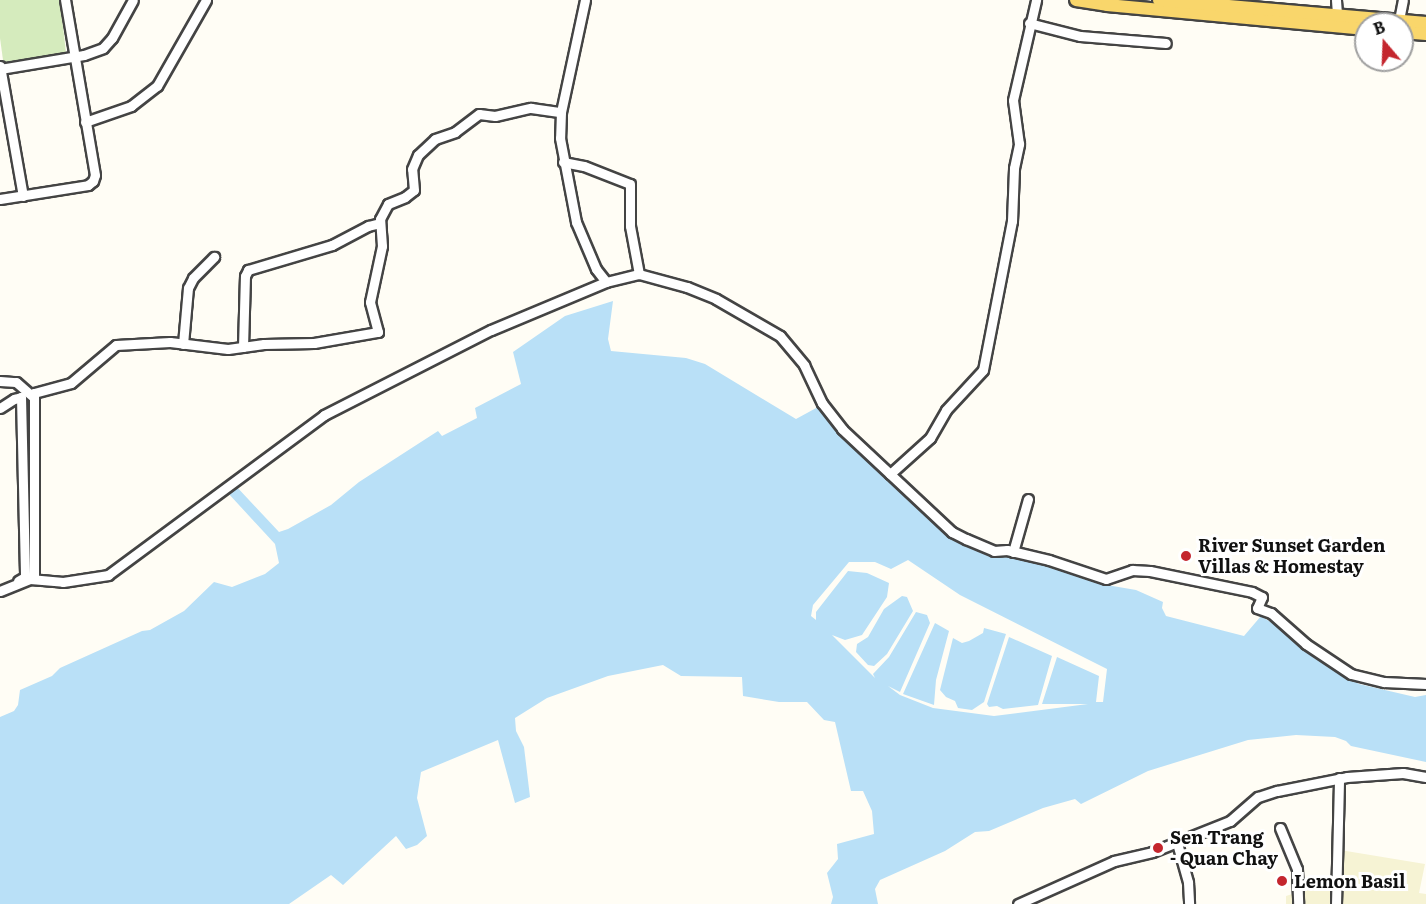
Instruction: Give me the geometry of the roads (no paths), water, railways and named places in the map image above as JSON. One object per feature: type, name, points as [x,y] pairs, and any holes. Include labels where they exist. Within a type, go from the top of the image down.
[{"type":"main road","points":[[1076,0],[1107,5],[1354,27]]},
{"type":"main road","points":[[1159,0],[1220,3],[1354,18]]},
{"type":"street","points":[[0,199],[88,185],[93,182],[95,175],[65,0]]},
{"type":"street","points":[[23,196],[0,68],[74,57],[103,48],[112,38],[133,0]]},
{"type":"street","points":[[85,122],[131,106],[157,86],[206,0]]},
{"type":"street","points":[[585,0],[561,112],[560,138],[576,222],[596,270],[606,282]]},
{"type":"street","points":[[890,474],[930,438],[946,411],[983,370],[1012,221],[1014,168],[1019,144],[1013,100],[1036,0]]},
{"type":"street","points":[[1336,0],[1337,15]]},
{"type":"street","points":[[1029,23],[1080,36],[1166,43]]},
{"type":"street","points":[[34,579],[33,397],[38,390],[71,383],[116,345],[170,342],[204,348],[243,347],[314,343],[378,332],[370,302],[382,246],[380,223],[388,204],[405,197],[414,190],[414,162],[435,139],[455,132],[479,114],[495,116],[531,108],[561,112]]},
{"type":"street","points":[[0,133],[11,133]]},
{"type":"street","points":[[563,162],[584,166],[630,184],[630,226],[639,274]]},
{"type":"street","points":[[243,347],[245,276],[248,270],[332,245],[368,225],[380,223]]},
{"type":"street","points":[[183,344],[188,288],[193,278],[214,257]]},
{"type":"street","points":[[0,589],[34,579],[63,582],[108,575],[324,415],[471,339],[606,282],[639,274],[687,287],[716,299],[780,336],[804,365],[822,403],[833,418],[952,532],[994,550],[1013,552],[1106,579],[1132,570],[1150,571],[1252,592],[1262,597],[1257,608],[1271,613],[1306,644],[1351,674],[1384,682],[1426,684]]},
{"type":"street","points":[[0,381],[16,382],[33,397]]},
{"type":"street","points":[[0,408],[21,397],[25,577],[0,589]]},
{"type":"street","points":[[1013,552],[1028,499]]},
{"type":"street","points":[[1017,904],[1114,861],[1152,852],[1230,821],[1258,797],[1314,782],[1339,778],[1403,773],[1426,777]]},
{"type":"street","points":[[1336,904],[1339,778]]},
{"type":"street","points":[[1280,828],[1297,869],[1298,904]]},
{"type":"street","points":[[1177,843],[1188,882],[1189,904]]},
{"type":"water","points":[[613,301],[608,339],[611,351],[686,358],[705,364],[796,419],[818,407],[951,535],[966,545],[988,553],[1031,558],[1101,584],[1136,590],[1163,602],[1162,608],[1166,616],[1244,636],[1261,616],[1299,640],[1314,658],[1359,684],[1415,697],[1426,695],[1426,762],[1351,746],[1346,741],[1335,737],[1296,735],[1248,740],[1148,771],[1081,804],[1075,799],[1043,808],[989,831],[975,832],[945,851],[880,880],[875,889],[878,904],[831,904],[833,897],[827,873],[838,859],[837,844],[874,834],[872,811],[863,791],[851,791],[835,722],[824,720],[807,702],[779,702],[743,696],[742,677],[681,676],[663,665],[608,676],[547,698],[515,718],[516,731],[524,747],[530,797],[515,803],[498,740],[421,772],[417,798],[427,836],[417,845],[406,849],[396,836],[343,885],[331,875],[289,904],[0,904],[0,717],[14,711],[18,705],[20,690],[52,676],[60,668],[142,631],[150,630],[184,611],[214,582],[232,587],[265,574],[279,563],[275,544],[227,492],[235,485],[279,532],[288,529],[331,505],[359,482],[438,431],[442,436],[477,418],[475,408],[521,384],[513,352],[565,316]],"holes":[[[908,560],[960,595],[1107,669],[1103,702],[1096,702],[1099,676],[1057,657],[1042,704],[1088,704],[994,716],[933,708],[900,695],[888,686],[900,692],[930,623],[927,615],[916,612],[889,657],[873,674],[875,678],[832,635],[845,640],[862,635],[887,597],[889,583],[867,573],[848,571],[816,612],[816,620],[811,616],[813,605],[849,562],[875,562],[891,569]]]},
{"type":"water","points":[[902,596],[907,597],[913,611],[887,654],[874,666],[868,665],[856,652],[857,644],[868,637],[884,609]]},
{"type":"water","points":[[935,623],[949,631],[936,680],[934,705],[903,694]]},
{"type":"water","points":[[984,628],[1006,634],[984,702],[972,710],[958,708],[955,701],[946,697],[940,690],[953,638],[962,643],[969,641],[983,633]]},
{"type":"water","points":[[1009,637],[1052,656],[1038,705],[1003,709],[997,706],[989,707],[987,704]]},
{"type":"place","name":"River Sunset Garden Villas & Homestay","points":[[1186,556]]},
{"type":"place","name":"Sen Trang - Quan Chay","points":[[1158,848]]},
{"type":"place","name":"Lemon Basil","points":[[1282,881]]}]
